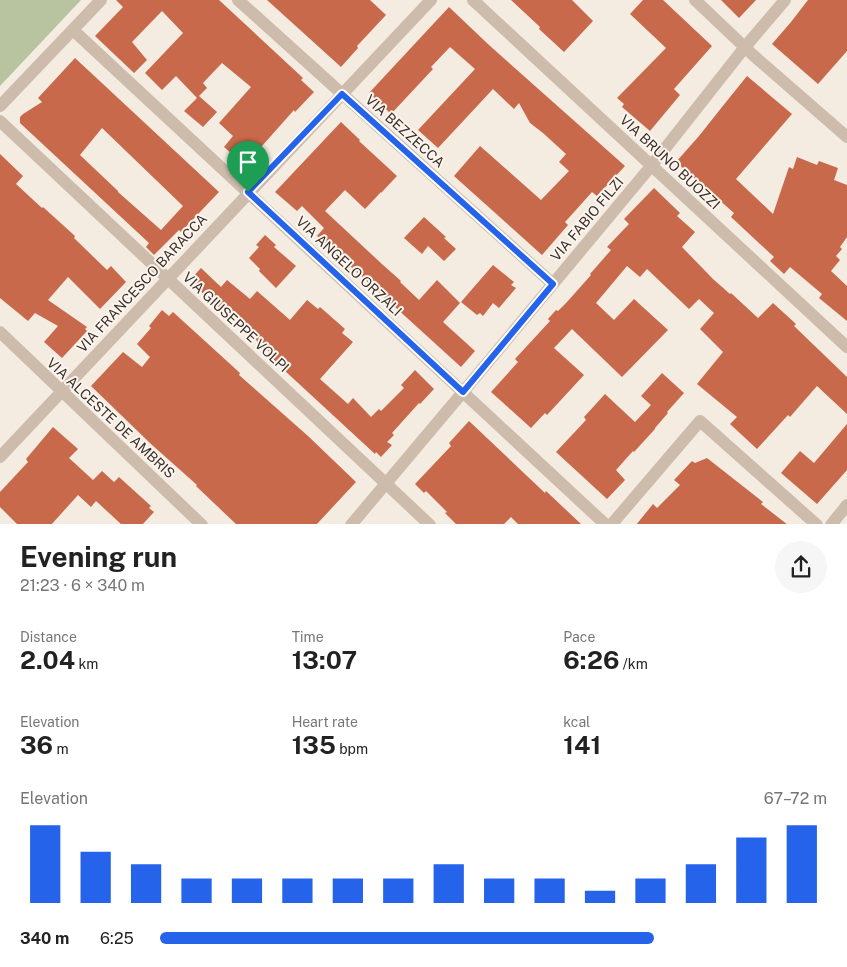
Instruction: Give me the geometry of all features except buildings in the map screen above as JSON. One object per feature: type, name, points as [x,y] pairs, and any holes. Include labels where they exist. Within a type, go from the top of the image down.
[{"type":"street","points":[[0,106],[100,0]]},
{"type":"street","name":"VIA BEZZECCA","points":[[238,0],[553,284]]},
{"type":"street","name":"VIA FRANCESCO BARACCA","points":[[0,457],[431,0]]},
{"type":"street","name":"VIA BRUNO BUOZZI","points":[[473,0],[847,347]]},
{"type":"street","points":[[694,0],[847,137]]},
{"type":"street","name":"VIA FABIO FILZI","points":[[351,524],[652,165],[745,47],[785,0]]},
{"type":"street","name":"VIA ANGELO ORZALI","points":[[72,30],[606,524]]},
{"type":"street","name":"VIA GIUSEPPE VOLPI","points":[[0,121],[430,524]]},
{"type":"street","name":"VIA ALCESTE DE AMBRIS","points":[[0,332],[202,524]]},
{"type":"street","points":[[611,524],[700,421],[817,524]]},
{"type":"street","points":[[831,524],[847,505]]},
{"type":"green space","points":[[0,0],[81,0],[0,86]]},
{"type":"route","points":[[342,94],[553,284],[463,392],[248,192],[342,94]]}]
